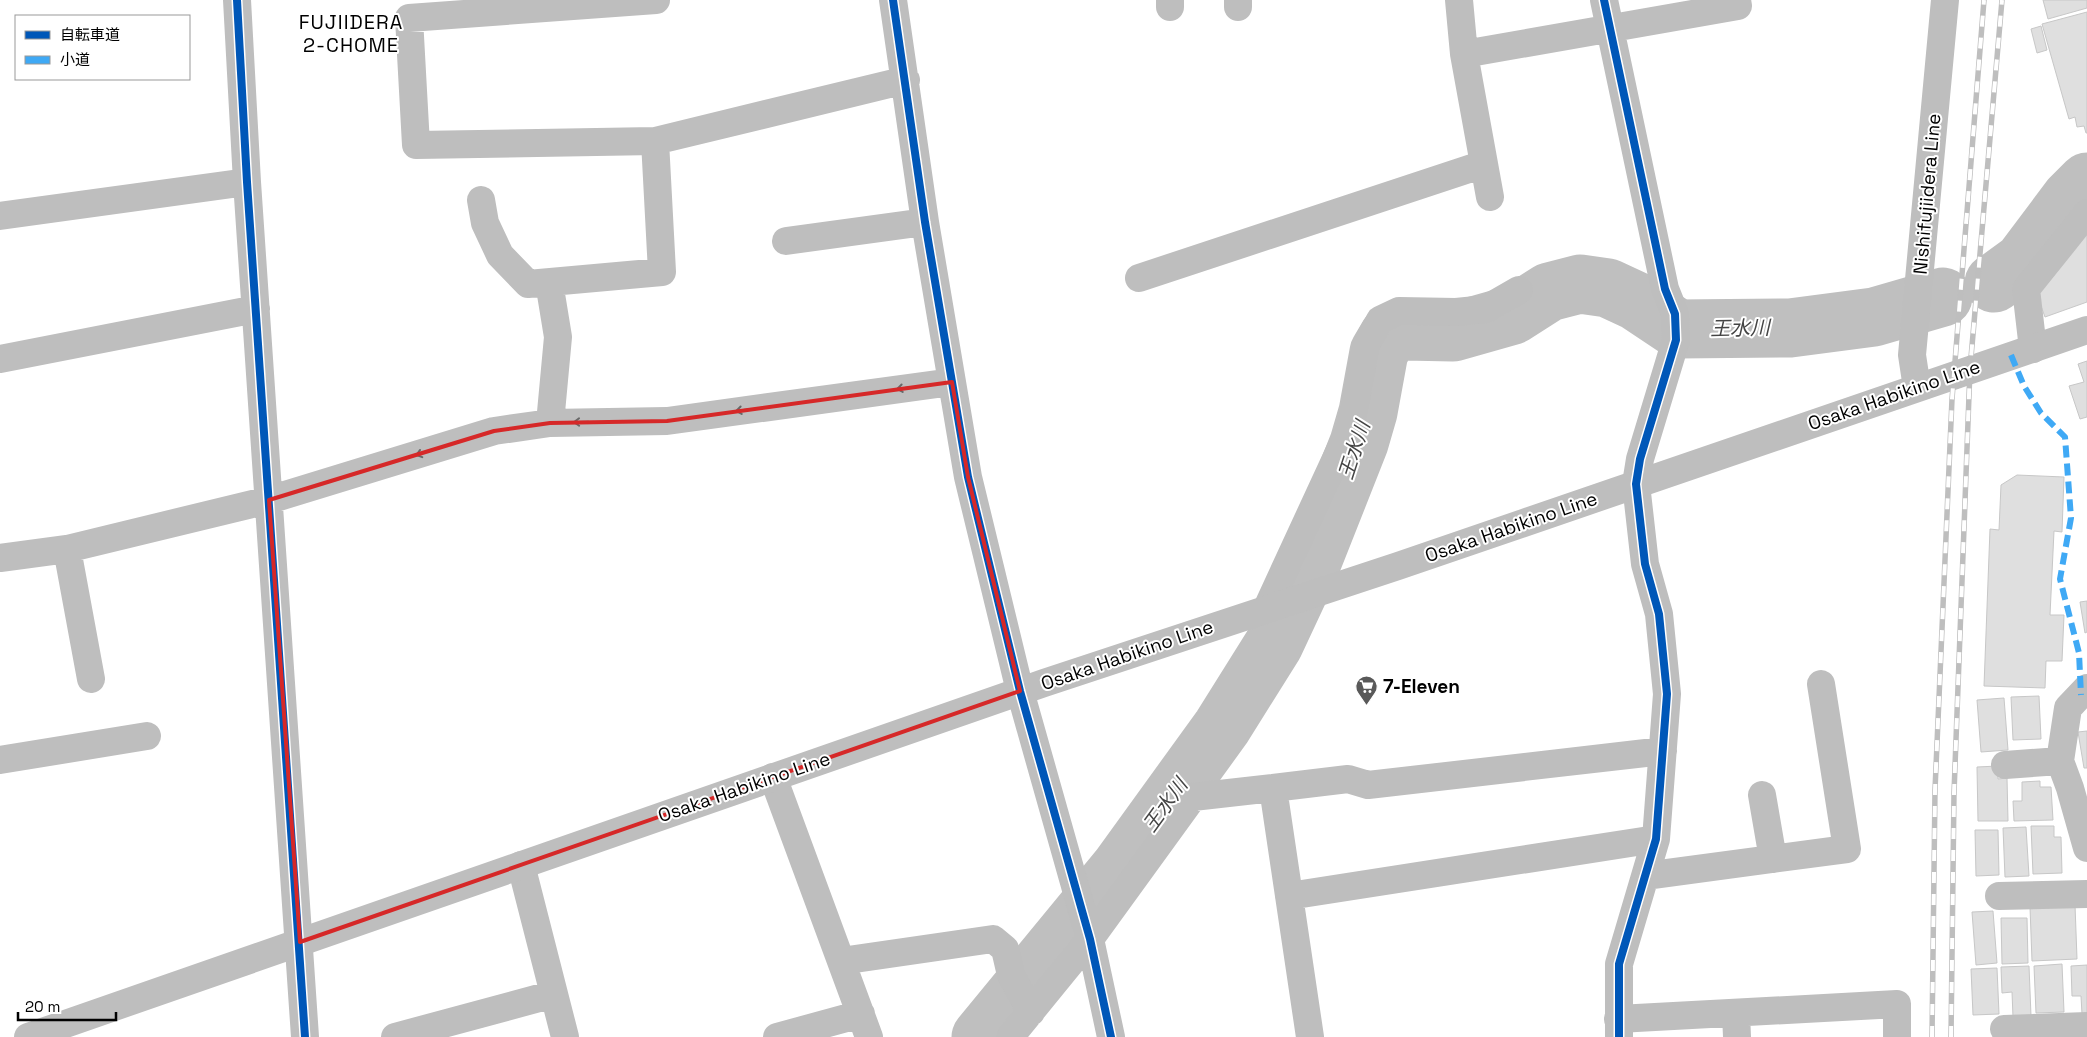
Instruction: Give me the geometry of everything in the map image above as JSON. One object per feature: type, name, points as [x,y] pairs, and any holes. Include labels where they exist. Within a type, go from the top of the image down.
[{"type":"street","points":[[238,0],[246,182],[270,500],[305,1037]]},
{"type":"street","points":[[656,0],[409,18],[416,145],[655,141],[906,80]]},
{"type":"street","points":[[892,0],[906,80],[925,222],[968,477],[1020,691],[1087,931],[1111,1037]]},
{"type":"street","points":[[1459,0],[1464,54],[1490,196]]},
{"type":"street","points":[[1604,0],[1665,289],[1676,327],[1640,459],[1636,484],[1645,564],[1659,614],[1666,686],[1656,839],[1619,964],[1616,1032],[1736,1025],[1897,1004],[1897,1037]]},
{"type":"street","points":[[1464,54],[1738,6],[1737,0]]},
{"type":"street","name":"Nishifujiidera Line","points":[[1917,388],[1912,355],[1945,0]]},
{"type":"street","points":[[481,200],[485,223],[500,256],[528,284],[662,272],[655,141]]},
{"type":"street","points":[[1140,278],[1484,164]]},
{"type":"street","points":[[0,216],[246,182]]},
{"type":"street","points":[[2033,349],[2026,290],[2087,213]]},
{"type":"street","points":[[786,241],[925,222]]},
{"type":"street","points":[[549,282],[558,337],[550,423]]},
{"type":"street","points":[[1278,605],[1351,426],[1366,345],[1380,320],[1399,311],[1456,312],[1486,309],[1519,290]]},
{"type":"street","points":[[0,359],[256,309]]},
{"type":"street","name":"Osaka Habikino Line","points":[[28,1037],[1020,691],[1398,566],[2087,330]]},
{"type":"street","points":[[0,558],[67,550],[270,500],[494,431],[550,423],[667,421],[952,382]]},
{"type":"street","points":[[67,550],[91,679]]},
{"type":"street","points":[[1645,876],[1848,849],[1822,684]]},
{"type":"street","points":[[2087,688],[2068,708],[2060,761],[2078,787],[2087,848]]},
{"type":"street","points":[[0,760],[147,736]]},
{"type":"street","points":[[1010,1037],[1087,931],[1194,798],[1348,779],[1368,785],[1663,751]]},
{"type":"street","points":[[2005,765],[2060,761]]},
{"type":"street","points":[[774,777],[865,1026],[777,1037]]},
{"type":"street","points":[[1273,788],[1310,1037]]},
{"type":"street","points":[[1762,795],[1773,859]]},
{"type":"street","points":[[1289,896],[1656,839]]},
{"type":"street","points":[[522,865],[565,1037]]},
{"type":"street","points":[[1999,896],[2087,894]]},
{"type":"street","points":[[841,961],[992,939],[1005,949],[1011,975],[1030,1012]]},
{"type":"street","points":[[397,1037],[554,994]]},
{"type":"street","points":[[2004,1030],[2087,1026]]},
{"type":"highlighted area","points":[[952,382],[968,477],[1020,691],[300,942],[269,500],[494,431],[550,423],[667,421]]},
{"type":"building","points":[[2043,0],[2087,0],[2087,8],[2048,19]]},
{"type":"building","points":[[2087,12],[2086,133],[2084,126],[2077,127],[2075,117],[2069,119],[2042,24]]},
{"type":"building","points":[[2041,26],[2047,50],[2037,53],[2031,29]]},
{"type":"building","points":[[2087,228],[2087,302],[2045,317],[2035,290]]},
{"type":"building","points":[[2087,361],[2087,417],[2080,419],[2069,386],[2084,382],[2078,364]]},
{"type":"building","points":[[2017,475],[2064,477],[2062,532],[2054,531],[2050,615],[2064,615],[2062,661],[2046,661],[2045,688],[1984,686],[1990,529],[1999,530],[2001,485]]},
{"type":"building","points":[[2087,601],[2087,632],[2085,633],[2080,602]]},
{"type":"building","points":[[2039,696],[2041,739],[2013,740],[2011,697]]},
{"type":"building","points":[[2004,698],[2008,750],[1981,752],[1977,700]]},
{"type":"building","points":[[2087,731],[2087,768],[2084,768],[2078,732]]},
{"type":"building","points":[[1998,766],[1998,779],[2007,778],[2008,821],[1978,821],[1977,767]]},
{"type":"building","points":[[2040,781],[2040,787],[2051,787],[2053,820],[2014,821],[2013,801],[2022,801],[2022,782]]},
{"type":"building","points":[[2031,826],[2054,826],[2054,837],[2061,837],[2062,873],[2033,874]]},
{"type":"building","points":[[2026,827],[2029,876],[2005,877],[2003,828]]},
{"type":"building","points":[[1975,830],[1998,830],[1999,875],[1976,876]]},
{"type":"building","points":[[2075,905],[2077,959],[2032,961],[2030,907]]},
{"type":"building","points":[[1993,911],[1997,963],[1976,965],[1972,912]]},
{"type":"building","points":[[2001,918],[2027,918],[2028,963],[2002,964]]},
{"type":"building","points":[[2062,964],[2064,1012],[2036,1013],[2034,966]]},
{"type":"building","points":[[2087,965],[2087,1014],[2082,1014],[2081,996],[2072,996],[2071,966]]},
{"type":"building","points":[[2029,966],[2031,1016],[2013,1017],[2012,992],[2002,993],[2001,967]]},
{"type":"building","points":[[1997,968],[1999,1014],[1973,1015],[1971,969]]},
{"type":"waterway","name":"王水川","points":[[1994,283],[2023,262],[2071,198],[2087,182]]},
{"type":"waterway","name":"王水川","points":[[981,1037],[1120,868],[1222,727],[1274,644],[1310,567],[1359,443],[1368,412],[1379,352],[1389,335],[1405,331],[1453,332],[1513,315],[1549,292],[1580,284],[1608,288],[1636,301],[1678,329],[1790,328],[1874,317],[1943,297]]},
{"type":"railway","points":[[1932,1037],[1935,790],[1952,399],[1984,0]]},
{"type":"railway","points":[[1951,1037],[1954,793],[1970,369],[2002,0]]},
{"type":"marked path","points":[[2011,355],[2024,386],[2041,413],[2065,437],[2071,518],[2060,579],[2079,653],[2081,695]]},
{"type":"cycle path","points":[[237,0],[247,182],[305,1037]]},
{"type":"cycle path","points":[[893,0],[925,222],[968,477],[1020,691],[1090,939],[1111,1037]]},
{"type":"cycle path","points":[[1604,0],[1665,289],[1675,314],[1676,340],[1640,459],[1636,484],[1645,564],[1659,614],[1667,694],[1656,839],[1619,964],[1619,1037]]},
{"type":"place","name":"7-Eleven","points":[[1367,705]]},
{"type":"district","name":"FUJIIDERA 2-CHOME","points":[[351,34]]}]
